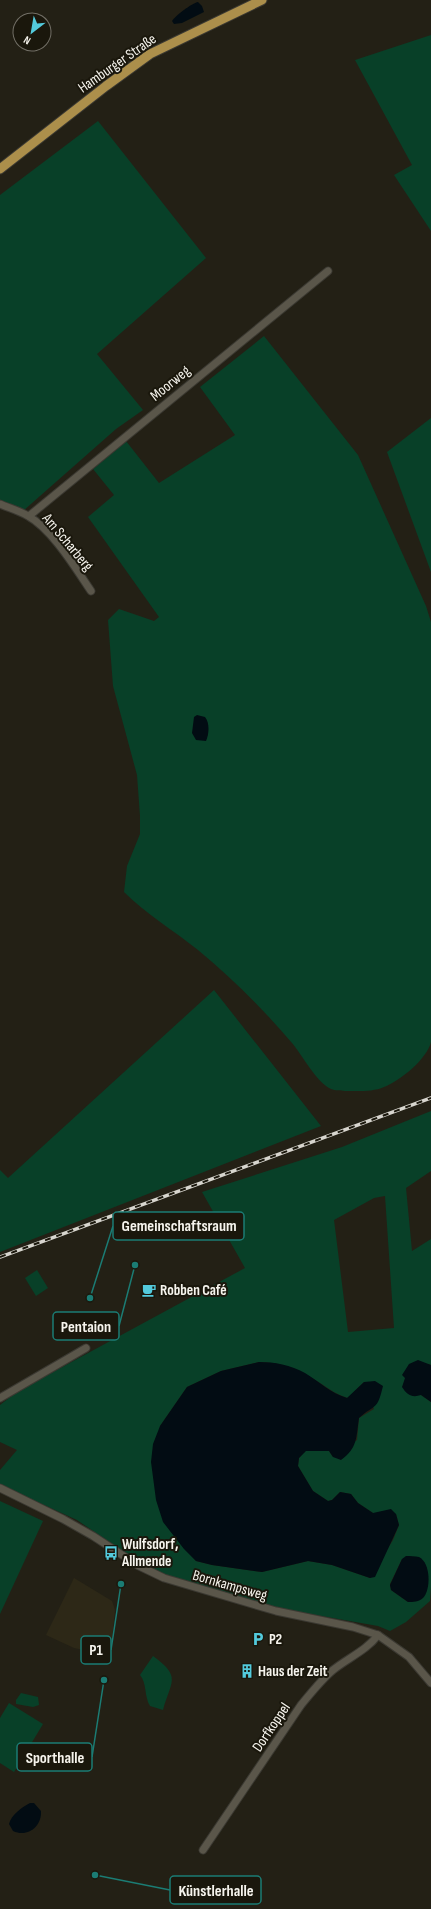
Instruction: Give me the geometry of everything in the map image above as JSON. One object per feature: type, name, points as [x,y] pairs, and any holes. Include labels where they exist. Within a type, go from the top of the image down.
[{"type":"main road","name":"Hamburger Straße","points":[[0,169],[106,86],[150,54],[262,0]]},
{"type":"street","name":"Moorweg","points":[[29,516],[328,271]]},
{"type":"street","name":"Am Scharberg","points":[[0,504],[29,516],[45,529],[73,564],[91,591]]},
{"type":"street","points":[[0,1398],[86,1348]]},
{"type":"street","name":"Bornkampsweg","points":[[0,1488],[63,1519],[93,1536],[139,1566],[164,1578],[276,1611],[354,1627],[378,1635],[408,1657],[431,1683]]},
{"type":"street","name":"Dorfkoppel","points":[[203,1850],[301,1705],[316,1686],[332,1671],[372,1643],[378,1635]]},
{"type":"shaded area","points":[[198,2],[202,6],[204,12],[182,23],[174,24],[172,21],[176,16]]},
{"type":"shaded area","points":[[197,715],[207,719],[208,735],[206,741],[196,740],[192,733],[194,717]]},
{"type":"shaded area","points":[[418,1360],[431,1365],[431,1402],[421,1395],[410,1395],[402,1387],[405,1378],[402,1375],[409,1364]]},
{"type":"shaded area","points":[[259,1362],[276,1363],[294,1368],[305,1373],[335,1393],[347,1398],[364,1382],[375,1381],[383,1386],[375,1406],[359,1418],[355,1442],[347,1456],[341,1460],[333,1457],[329,1451],[306,1451],[299,1458],[298,1466],[313,1491],[328,1501],[332,1500],[340,1492],[351,1494],[358,1503],[373,1513],[391,1509],[396,1514],[399,1525],[375,1577],[370,1578],[332,1565],[308,1561],[262,1572],[212,1565],[196,1561],[184,1549],[163,1522],[156,1500],[151,1462],[153,1444],[160,1426],[187,1387],[221,1371]]},
{"type":"shaded area","points":[[406,1556],[419,1557],[423,1560],[428,1570],[426,1594],[423,1598],[416,1602],[408,1602],[391,1590],[390,1585],[402,1559]]},
{"type":"shaded area","points":[[74,1578],[112,1601],[115,1610],[112,1639],[108,1649],[95,1652],[74,1648],[46,1635]]},
{"type":"shaded area","points":[[30,1803],[34,1803],[41,1811],[41,1816],[37,1826],[29,1832],[19,1833],[13,1831],[9,1824],[12,1817],[20,1809]]},
{"type":"green space","points":[[431,35],[431,231],[394,175],[412,165],[355,60]]},
{"type":"green space","points":[[98,121],[206,258],[97,354],[143,410],[116,429],[23,511],[0,501],[0,195]]},
{"type":"green space","points":[[264,336],[358,455],[426,606],[431,622],[431,1042],[424,1055],[412,1069],[398,1080],[380,1089],[345,1091],[331,1089],[325,1086],[315,1075],[296,1048],[259,1006],[198,950],[150,915],[124,892],[127,866],[140,834],[140,816],[137,775],[113,686],[108,620],[119,609],[154,621],[159,617],[88,517],[114,495],[93,469],[126,441],[159,483],[235,435],[200,387]]},
{"type":"green space","points":[[431,418],[431,572],[387,452]]},
{"type":"green space","points":[[214,990],[321,1126],[0,1252],[0,1170],[8,1178]]},
{"type":"green space","points":[[431,1111],[431,1171],[406,1188],[412,1251],[431,1239],[431,1365],[428,1364],[421,1395],[431,1402],[430,1601],[406,1622],[390,1631],[378,1626],[276,1608],[165,1575],[140,1563],[77,1520],[0,1485],[0,1470],[17,1450],[0,1442],[0,1405],[18,1391],[245,1268],[202,1192],[342,1147]],"holes":[[[385,1196],[394,1328],[348,1332],[334,1220],[374,1198]],[[259,1362],[283,1365],[299,1371],[336,1393],[348,1398],[364,1382],[374,1409],[359,1418],[357,1440],[333,1457],[329,1451],[305,1451],[299,1458],[298,1466],[313,1491],[328,1501],[332,1500],[340,1492],[351,1494],[358,1503],[373,1513],[396,1514],[399,1525],[393,1540],[370,1578],[332,1565],[308,1561],[262,1572],[212,1565],[196,1561],[191,1555],[160,1426],[187,1387],[221,1371]],[[402,1559],[408,1602],[391,1590],[390,1584]]]},
{"type":"green space","points":[[37,1270],[48,1288],[36,1296],[25,1278]]},
{"type":"green space","points":[[0,1501],[43,1521],[0,1614]]},
{"type":"green space","points":[[153,1656],[168,1669],[172,1680],[163,1710],[150,1706],[144,1682],[140,1675]]},
{"type":"green space","points":[[21,1693],[38,1697],[39,1705],[33,1707],[16,1704],[16,1700]]},
{"type":"green space","points":[[9,1703],[43,1724],[14,1772],[0,1763],[0,1718]]},
{"type":"railway","points":[[0,1257],[431,1098]]},
{"type":"place","name":"Pentaion","points":[[135,1265]]},
{"type":"place","name":"Robben Café","points":[[149,1290]]},
{"type":"place","name":"Gemeinschaftsraum","points":[[90,1298]]},
{"type":"place","name":"Wulfsdorf, Allmende","points":[[111,1553]]},
{"type":"place","name":"P1","points":[[121,1584]]},
{"type":"place","name":"P2","points":[[258,1639]]},
{"type":"place","name":"Haus der Zeit","points":[[247,1671]]},
{"type":"place","name":"Sporthalle","points":[[104,1680]]},
{"type":"place","name":"Künstlerhalle","points":[[95,1875]]}]
